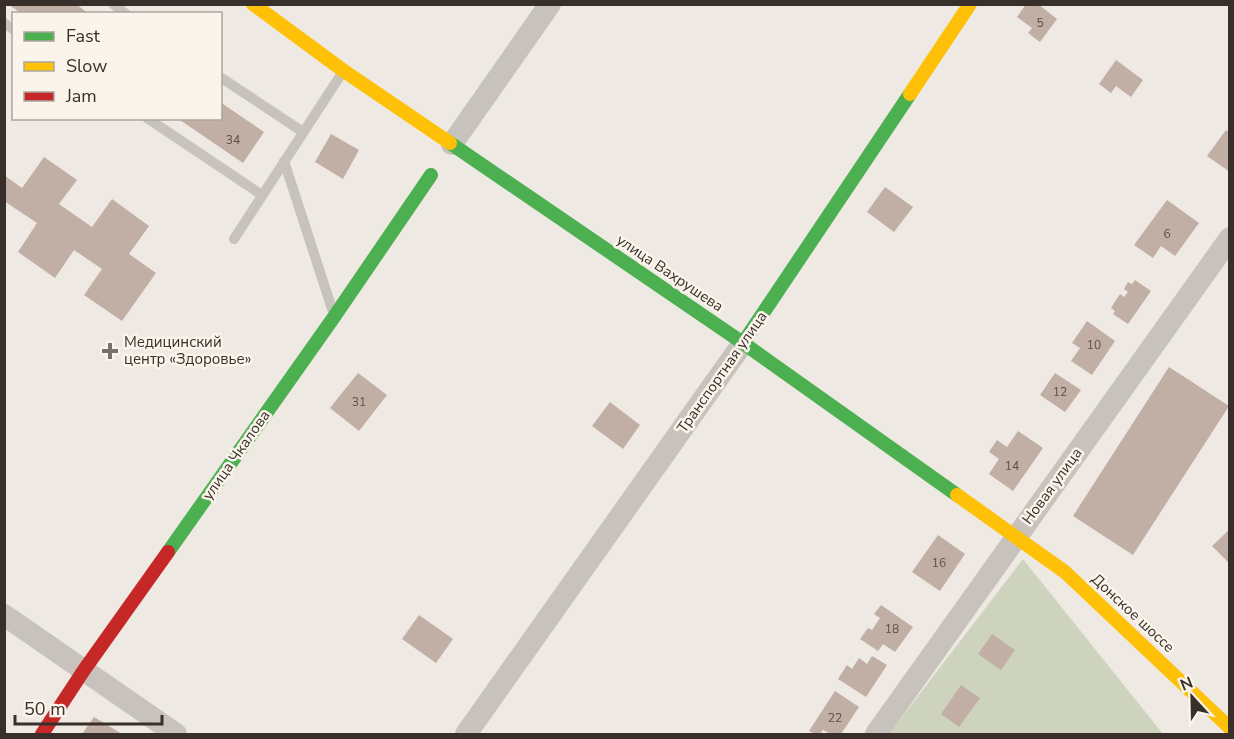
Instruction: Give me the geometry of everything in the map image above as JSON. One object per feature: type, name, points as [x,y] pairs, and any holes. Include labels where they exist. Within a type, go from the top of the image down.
[{"type":"main road","name":"улица Вахрушева","points":[[253,4],[272,11],[344,71],[743,343],[1065,572]]},
{"type":"main road","name":"Транспортная улица","points":[[743,343],[970,4]]},
{"type":"main road","name":"улица Чкалова","points":[[42,735],[84,670],[334,317],[431,175]]},
{"type":"main road","name":"Донское шоссе","points":[[1065,572],[1230,728]]},
{"type":"street","points":[[452,144],[550,4]]},
{"type":"street","name":"Новая улица","points":[[876,735],[1230,238]]},
{"type":"street","name":"Транспортная улица","points":[[466,735],[743,343]]},
{"type":"street","points":[[4,615],[176,735]]},
{"type":"lane","points":[[234,239],[344,71]]},
{"type":"lane","points":[[222,78],[303,132]]},
{"type":"lane","points":[[150,120],[262,195]]},
{"type":"lane","points":[[284,161],[334,317]]},
{"type":"green space","points":[[1023,559],[1163,734],[889,734]]},
{"type":"building","points":[[8,4],[76,4],[86,12],[19,12]]},
{"type":"building","points":[[1026,4],[1038,4],[1057,19],[1040,42],[1028,33],[1032,28],[1017,17]]},
{"type":"building","points":[[1116,60],[1143,80],[1131,97],[1116,86],[1111,93],[1099,84]]},
{"type":"building","points":[[222,103],[264,132],[243,163],[180,120],[222,120]]},
{"type":"building","points":[[1226,130],[1230,133],[1230,172],[1207,156]]},
{"type":"building","points":[[331,134],[359,150],[343,179],[315,162]]},
{"type":"building","points":[[44,157],[77,180],[59,204],[92,227],[112,199],[149,226],[129,254],[156,273],[122,321],[84,295],[102,269],[74,250],[55,278],[18,252],[37,223],[4,201],[4,175],[22,188]]},
{"type":"building","points":[[885,187],[913,207],[894,232],[867,212]]},
{"type":"building","points":[[1167,200],[1199,223],[1175,256],[1161,246],[1153,258],[1134,245]]},
{"type":"building","points":[[1135,280],[1151,291],[1128,324],[1113,314],[1115,311],[1111,308],[1120,294],[1124,297],[1128,292],[1124,289],[1128,282],[1132,284]]},
{"type":"building","points":[[1087,321],[1115,341],[1092,375],[1071,361],[1080,348],[1072,343]]},
{"type":"building","points":[[1169,367],[1229,406],[1133,555],[1073,516]]},
{"type":"building","points":[[358,373],[387,395],[359,431],[330,408]]},
{"type":"building","points":[[1055,373],[1081,390],[1065,412],[1040,395]]},
{"type":"building","points":[[610,402],[640,425],[623,449],[592,426]]},
{"type":"building","points":[[1018,431],[1043,448],[1013,491],[989,474],[999,459],[989,452],[997,440],[1007,447]]},
{"type":"building","points":[[1230,529],[1230,564],[1212,546]]},
{"type":"building","points":[[938,535],[965,554],[940,591],[912,572]]},
{"type":"building","points":[[881,605],[913,627],[895,652],[883,644],[878,651],[860,639],[868,628],[872,630],[880,618],[874,614]]},
{"type":"building","points":[[419,615],[453,639],[436,663],[402,639]]},
{"type":"building","points":[[992,634],[1015,650],[1001,670],[978,654]]},
{"type":"building","points":[[872,656],[887,665],[866,697],[838,679],[847,665],[852,669],[859,658],[867,664]]},
{"type":"building","points":[[961,685],[980,698],[959,727],[941,714]]},
{"type":"building","points":[[835,691],[859,707],[841,734],[830,734],[823,730],[820,734],[815,734],[809,731]]},
{"type":"building","points":[[94,717],[122,734],[82,734]]},
{"type":"traffic: fast","points":[[743,343],[910,94]]},
{"type":"traffic: fast","points":[[450,143],[743,343],[957,495]]},
{"type":"traffic: fast","points":[[168,552],[431,175]]},
{"type":"traffic: slow","points":[[253,4],[344,71],[450,143]]},
{"type":"traffic: slow","points":[[910,94],[970,4]]},
{"type":"traffic: slow","points":[[957,495],[1065,572],[1230,728]]},
{"type":"traffic: jam","points":[[42,734],[84,670],[168,552]]},
{"type":"place","name":"Медицинский центр «Здоровье»","points":[[110,351]]}]
